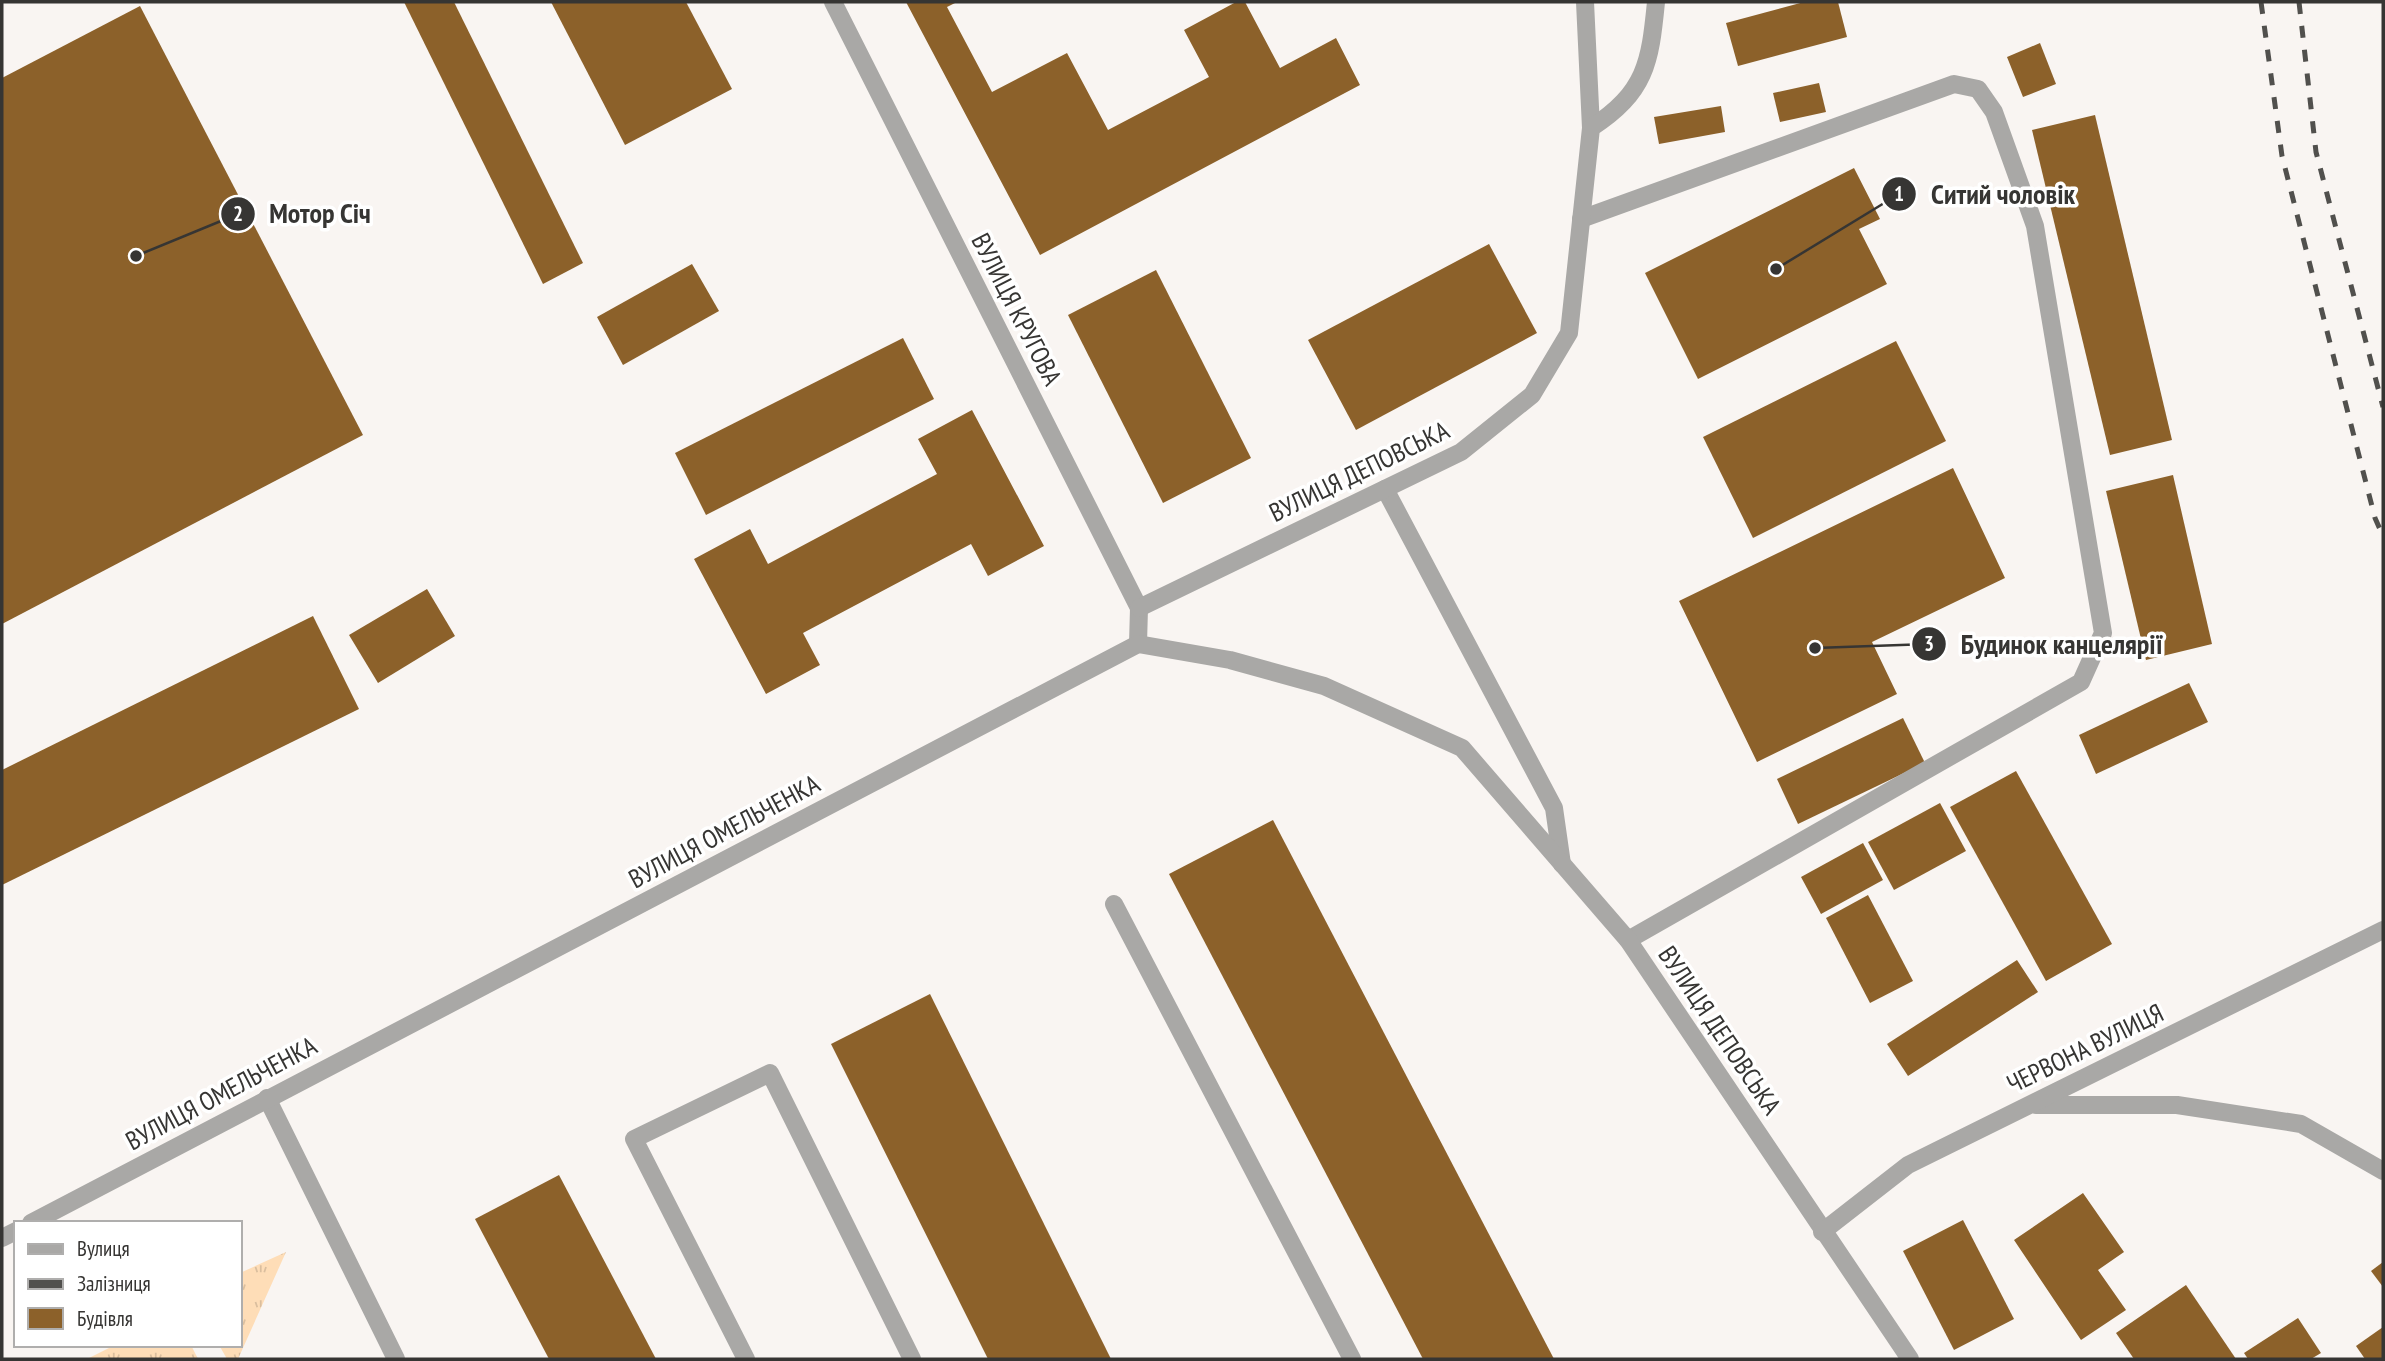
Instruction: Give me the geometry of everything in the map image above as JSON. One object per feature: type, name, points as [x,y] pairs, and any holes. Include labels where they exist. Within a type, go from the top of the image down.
[{"type":"street","name":"ВУЛИЦЯ КРУГОВА","points":[[833,2],[1139,608],[1138,644]]},
{"type":"street","name":"ВУЛИЦЯ ДЕПОВСЬКА","points":[[1139,608],[1461,452],[1532,395],[1569,333],[1591,128],[1585,2]]},
{"type":"street","points":[[1591,128],[1613,114],[1636,88],[1651,53],[1656,2]]},
{"type":"street","points":[[1581,219],[1954,84],[1978,89],[1994,112],[2035,226],[2103,634],[2081,682],[1628,940]]},
{"type":"street","points":[[1385,489],[1554,808],[1562,864]]},
{"type":"street","name":"ВУЛИЦЯ ДЕПОВСЬКА","points":[[1138,644],[1230,660],[1324,686],[1462,748],[1628,940],[1910,1359]]},
{"type":"street","name":"ВУЛИЦЯ ОМЕЛЬЧЕНКА","points":[[35,1221],[1138,644]]},
{"type":"street","points":[[1114,904],[1352,1359]]},
{"type":"street","name":"ЧЕРВОНА ВУЛИЦЯ","points":[[1822,1232],[1908,1165],[2383,930]]},
{"type":"street","points":[[746,1359],[634,1139],[770,1073],[912,1359]]},
{"type":"street","points":[[267,1098],[396,1359]]},
{"type":"street","points":[[2030,1105],[2177,1105],[2301,1124],[2383,1171]]},
{"type":"green space","points":[[286,1252],[238,1359],[227,1359],[220,1347],[242,1347],[242,1272]]},
{"type":"green space","points":[[111,1347],[192,1347],[198,1359],[87,1359]]},
{"type":"building","points":[[404,2],[454,2],[583,263],[543,284]]},
{"type":"building","points":[[551,2],[686,2],[732,89],[625,145]]},
{"type":"building","points":[[906,2],[957,2],[947,7],[992,92],[1067,53],[1108,130],[1209,77],[1184,30],[1236,2],[1245,2],[1280,68],[1336,38],[1360,85],[1040,255]]},
{"type":"building","points":[[1804,2],[1838,2],[1847,37],[1738,66],[1726,23]]},
{"type":"building","points":[[140,6],[363,435],[2,624],[2,78]]},
{"type":"building","points":[[2040,43],[2056,84],[2023,97],[2007,57]]},
{"type":"building","points":[[1819,83],[1826,112],[1780,122],[1773,93]]},
{"type":"building","points":[[1721,106],[1725,132],[1659,144],[1654,117]]},
{"type":"building","points":[[2095,115],[2172,440],[2110,455],[2032,130]]},
{"type":"building","points":[[1854,168],[1880,219],[1859,229],[1887,284],[1698,379],[1645,273]]},
{"type":"building","points":[[1489,244],[1537,333],[1356,430],[1308,340]]},
{"type":"building","points":[[692,264],[719,311],[623,365],[597,317]]},
{"type":"building","points":[[1156,270],[1251,458],[1163,503],[1068,315]]},
{"type":"building","points":[[903,338],[934,399],[706,515],[675,453]]},
{"type":"building","points":[[1896,341],[1946,441],[1753,538],[1703,437]]},
{"type":"building","points":[[972,410],[1044,546],[988,576],[971,544],[803,633],[820,665],[766,694],[694,559],[750,529],[768,564],[937,474],[918,439]]},
{"type":"building","points":[[1953,468],[2005,578],[1872,642],[1897,694],[1757,762],[1679,601]]},
{"type":"building","points":[[2173,475],[2212,644],[2146,660],[2106,491]]},
{"type":"building","points":[[427,589],[455,636],[378,683],[349,635]]},
{"type":"building","points":[[313,616],[359,709],[2,885],[2,770]]},
{"type":"building","points":[[2189,683],[2208,722],[2096,774],[2079,735]]},
{"type":"building","points":[[1903,718],[1925,763],[1798,824],[1777,779]]},
{"type":"building","points":[[2016,771],[2112,944],[2046,981],[1950,807]]},
{"type":"building","points":[[1940,803],[1966,851],[1894,890],[1868,842]]},
{"type":"building","points":[[1273,820],[1554,1359],[1423,1359],[1169,874]]},
{"type":"building","points":[[1863,843],[1883,880],[1821,914],[1801,877]]},
{"type":"building","points":[[1868,895],[1913,981],[1870,1003],[1826,918]]},
{"type":"building","points":[[2017,960],[2038,992],[1908,1076],[1887,1044]]},
{"type":"building","points":[[930,994],[1111,1359],[988,1359],[831,1044]]},
{"type":"building","points":[[559,1175],[656,1359],[549,1359],[475,1219]]},
{"type":"building","points":[[2083,1193],[2124,1252],[2098,1270],[2126,1310],[2081,1340],[2014,1240]]},
{"type":"building","points":[[1963,1220],[2014,1319],[1954,1350],[1903,1251]]},
{"type":"building","points":[[2383,1262],[2383,1287],[2371,1271]]},
{"type":"building","points":[[2186,1285],[2236,1359],[2134,1359],[2116,1333]]},
{"type":"building","points":[[2298,1318],[2321,1353],[2311,1359],[2248,1359],[2244,1353]]},
{"type":"building","points":[[2383,1327],[2383,1359],[2365,1359],[2356,1346]]},
{"type":"railway","points":[[2261,2],[2282,156],[2375,518],[2383,536]]},
{"type":"railway","points":[[2299,2],[2316,152],[2383,407]]},
{"type":"place","name":"Мотор Січ","points":[[136,256]]},
{"type":"place","name":"Ситий чоловік","points":[[1776,269]]},
{"type":"place","name":"Будинок канцелярії","points":[[1815,648]]}]
